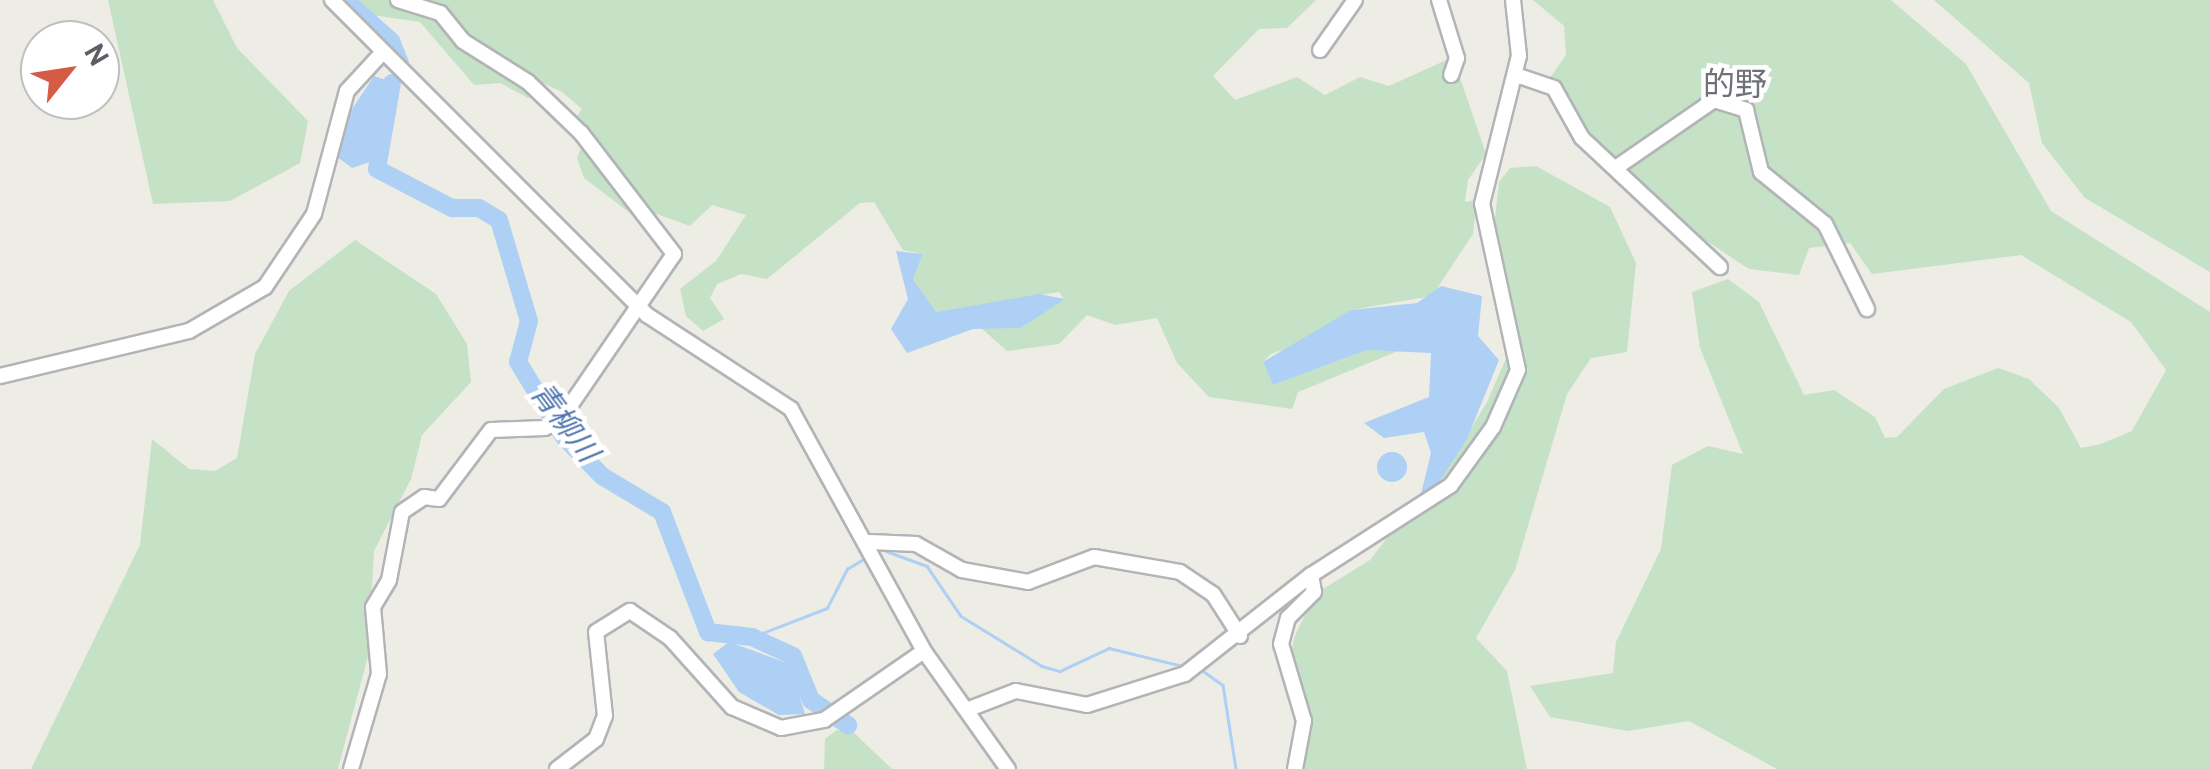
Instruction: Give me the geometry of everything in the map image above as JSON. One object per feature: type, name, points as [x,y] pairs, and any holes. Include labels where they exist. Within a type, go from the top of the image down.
[{"type":"street","points":[[332,0],[380,54],[635,303],[791,408],[870,542],[924,651],[970,709],[1008,769]]},
{"type":"street","points":[[351,769],[379,674],[373,606],[389,580],[395,522],[417,500],[445,494],[491,430],[557,421],[635,303],[674,254],[582,133],[447,19],[398,0]]},
{"type":"street","points":[[1320,50],[1355,0]]},
{"type":"street","points":[[1439,0],[1457,58],[1451,74]]},
{"type":"street","points":[[970,709],[1016,691],[1087,705],[1185,674],[1240,636],[1311,576],[1426,506],[1493,427],[1516,381],[1517,335],[1482,204],[1516,75],[1513,0]]},
{"type":"street","points":[[0,376],[190,332],[265,287],[314,214],[346,90],[380,54]]},
{"type":"street","points":[[1516,75],[1554,88],[1573,127],[1720,267]]},
{"type":"street","points":[[1617,166],[1714,100],[1746,110],[1762,172],[1824,224],[1868,309]]},
{"type":"street","points":[[870,542],[916,544],[962,570],[1028,582],[1094,557],[1180,572],[1213,594],[1240,636]]},
{"type":"street","points":[[1295,769],[1304,721],[1281,644],[1288,618],[1314,592],[1311,576]]},
{"type":"street","points":[[557,769],[596,739],[605,716],[596,632],[630,611],[660,628],[748,718],[781,728],[824,720],[924,651]]},
{"type":"green space","points":[[108,0],[213,0],[237,48],[308,121],[300,163],[230,201],[153,204],[120,54],[120,20],[112,20]]},
{"type":"green space","points":[[347,0],[1316,0],[1287,28],[1259,29],[1213,76],[1235,100],[1297,77],[1325,95],[1360,77],[1389,86],[1453,57],[1486,154],[1468,180],[1465,202],[1477,200],[1473,234],[1432,296],[1351,310],[1319,337],[1271,354],[1263,362],[1273,385],[1367,350],[1398,351],[1298,392],[1292,409],[1209,397],[1177,363],[1157,318],[1115,325],[1087,315],[1059,344],[1007,351],[980,327],[1021,328],[1064,299],[1059,292],[936,312],[913,279],[923,254],[903,250],[874,202],[860,203],[767,279],[741,274],[717,284],[710,298],[724,319],[703,331],[686,316],[680,289],[716,261],[746,215],[712,205],[690,226],[651,212],[634,216],[584,178],[577,158],[588,131],[574,120],[582,109],[562,92],[545,84],[528,98],[500,83],[474,85],[420,22],[359,13]]},
{"type":"green space","points":[[1533,0],[1891,0],[1966,64],[2051,211],[2210,312],[2210,769],[1777,769],[1689,721],[1628,731],[1550,717],[1530,686],[1613,673],[1616,642],[1661,549],[1672,465],[1708,446],[1743,454],[1700,348],[1692,292],[1728,279],[1759,302],[1804,395],[1834,390],[1875,417],[1885,438],[1897,437],[1944,389],[1998,368],[2029,379],[2059,408],[2081,448],[2101,444],[2132,431],[2166,370],[2131,322],[2021,255],[1872,274],[1850,243],[1809,248],[1799,275],[1749,269],[1678,222],[1556,107],[1545,85],[1566,55],[1564,26]]},
{"type":"green space","points":[[1934,0],[2210,0],[2210,272],[2085,198],[2042,143],[2029,83]]},
{"type":"green space","points":[[1536,166],[1610,207],[1636,263],[1627,352],[1591,358],[1567,394],[1515,570],[1476,638],[1507,671],[1527,769],[1303,769],[1305,702],[1290,660],[1294,638],[1315,594],[1370,560],[1421,494],[1433,492],[1487,402],[1513,342],[1494,228],[1499,182],[1510,168]]},
{"type":"green space","points":[[355,240],[436,294],[467,344],[471,382],[422,435],[411,479],[374,551],[368,656],[338,769],[31,769],[140,545],[152,439],[189,469],[215,471],[237,458],[255,354],[289,291]]},
{"type":"green space","points":[[837,730],[853,732],[892,769],[824,769],[825,739]]},
{"type":"water","points":[[374,76],[386,80],[380,142],[373,161],[352,168],[336,156],[344,121]]},
{"type":"water","points":[[896,251],[923,254],[913,279],[936,312],[1039,294],[1065,299],[1021,328],[973,329],[907,353],[891,329],[908,299]]},
{"type":"water","points":[[1441,286],[1482,296],[1478,336],[1499,360],[1467,439],[1432,493],[1421,494],[1431,453],[1424,432],[1384,438],[1364,423],[1429,397],[1431,353],[1367,350],[1273,385],[1263,362],[1351,310],[1417,303]]},
{"type":"water","points":[[1392,452],[1403,456],[1407,467],[1403,478],[1392,482],[1381,478],[1377,467],[1381,456]]},
{"type":"water","points":[[729,642],[790,664],[805,714],[779,715],[739,692],[713,654]]},
{"type":"waterway","name":"青柳川","points":[[345,0],[391,41],[400,63]]},
{"type":"waterway","name":"青柳川","points":[[392,83],[377,169],[452,208],[479,208],[499,220],[529,321],[518,362],[564,437],[602,476],[662,512],[708,632],[752,637],[793,656],[811,700],[848,725]]},
{"type":"waterway","points":[[886,551],[927,566],[961,616],[1042,666],[1060,671],[1109,648],[1183,666]]},
{"type":"waterway","points":[[752,637],[827,608],[847,569],[865,558]]},
{"type":"waterway","points":[[1202,670],[1223,685],[1236,769]]},
{"type":"district","name":"的野","points":[[1735,87]]}]
